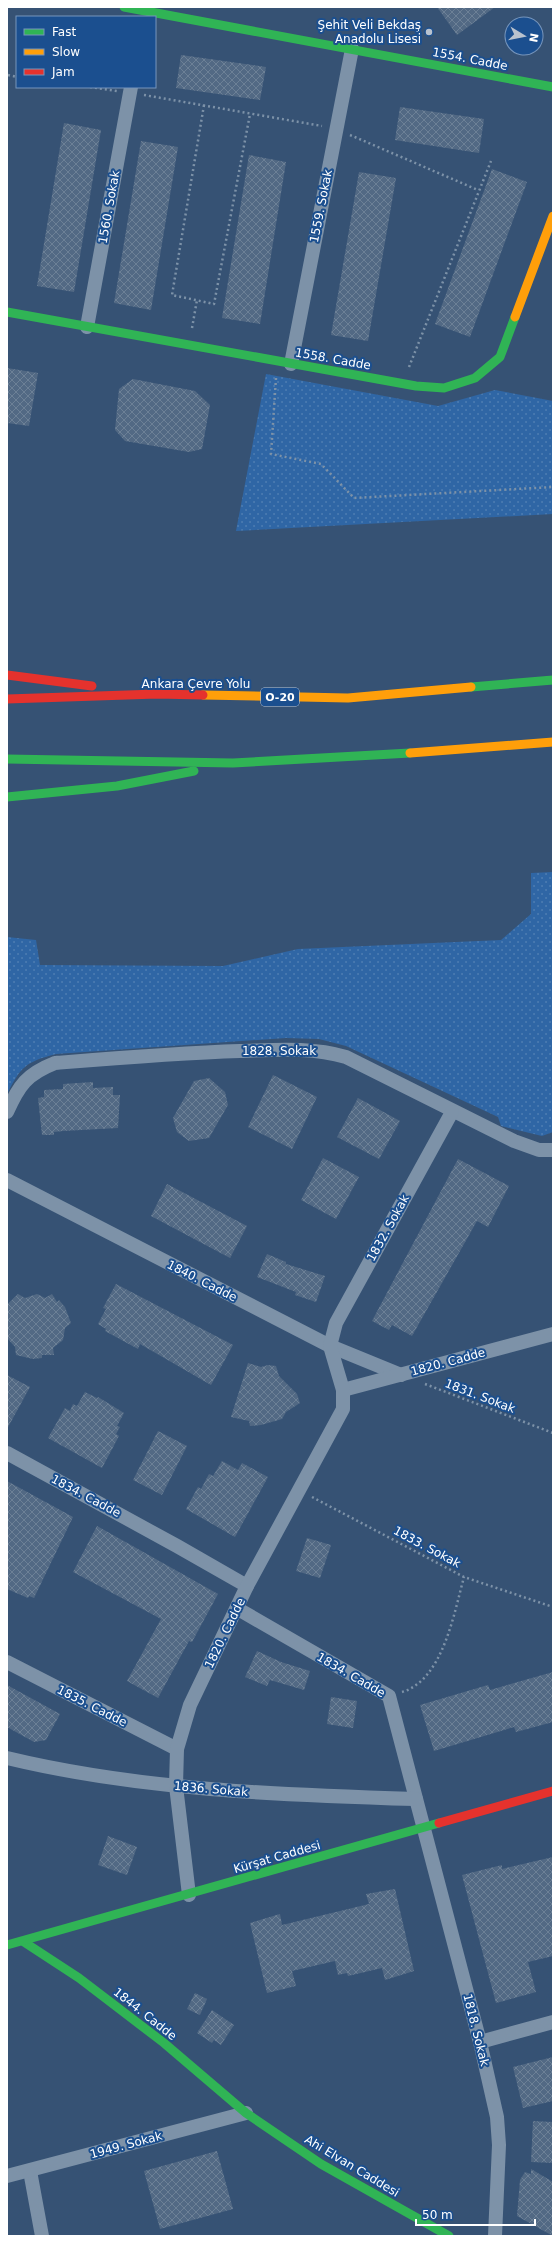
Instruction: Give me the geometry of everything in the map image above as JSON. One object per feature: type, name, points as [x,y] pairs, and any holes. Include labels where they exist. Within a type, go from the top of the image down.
[{"type":"main road","name":"1554. Cadde","points":[[124,7],[144,14],[156,16]]},
{"type":"main road","name":"1554. Cadde","points":[[156,16],[352,49],[553,87]]},
{"type":"main road","name":"1558. Cadde","points":[[7,312],[402,384],[444,388],[475,378],[500,357],[553,216]]},
{"type":"main road","points":[[7,675],[157,694]]},
{"type":"main road","name":"Ankara Çevre Yolu","points":[[7,699],[157,694],[348,698],[553,680]]},
{"type":"main road","points":[[7,760],[233,763],[353,758],[553,742]]},
{"type":"main road","points":[[7,797],[117,786],[233,763]]},
{"type":"main road","name":"Kürşat Caddesi","points":[[7,1945],[24,1942],[553,1791]]},
{"type":"main road","name":"1844. Cadde","points":[[24,1942],[91,1987],[164,2043],[246,2113]]},
{"type":"main road","name":"Ahi Elvan Caddesi","points":[[246,2113],[321,2164],[449,2236]]},
{"type":"street","name":"1559. Sokak","points":[[291,364],[352,49]]},
{"type":"street","name":"1560. Sokak","points":[[87,327],[136,91]]},
{"type":"street","name":"1828. Sokak","points":[[7,1112],[23,1081],[37,1070],[55,1063],[189,1052],[305,1049],[325,1051],[346,1057],[452,1112],[514,1141],[539,1150],[553,1150]]},
{"type":"street","name":"1832. Sokak","points":[[330,1346],[336,1323],[345,1305],[452,1112]]},
{"type":"street","name":"1840. Cadde","points":[[7,1180],[330,1346],[400,1375]]},
{"type":"street","name":"1820. Cadde","points":[[343,1390],[553,1334]]},
{"type":"street","name":"1820. Cadde","points":[[189,1894],[176,1786],[177,1749],[190,1705],[238,1609],[247,1586],[342,1409],[343,1390],[330,1346]]},
{"type":"street","name":"1834. Cadde","points":[[7,1453],[247,1586]]},
{"type":"street","name":"1834. Cadde","points":[[238,1609],[389,1696],[416,1799],[422,1828]]},
{"type":"street","name":"1835. Cadde","points":[[7,1662],[177,1749]]},
{"type":"street","name":"1836. Sokak","points":[[7,1758],[38,1765],[176,1786],[288,1794],[416,1799]]},
{"type":"street","name":"1818. Sokak","points":[[422,1828],[480,2042],[497,2117],[499,2138],[494,2236]]},
{"type":"street","points":[[480,2042],[553,2022]]},
{"type":"street","name":"1949. Sokak","points":[[7,2176],[246,2113]]},
{"type":"street","points":[[30,2171],[42,2236]]},
{"type":"path","points":[[136,91],[250,114],[336,129],[478,190]]},
{"type":"path","points":[[204,105],[172,295],[214,304],[250,114]]},
{"type":"path","points":[[402,384],[478,190],[491,161]]},
{"type":"path","points":[[188,345],[197,300]]},
{"type":"path","points":[[277,361],[271,454],[321,464],[354,498],[553,487]]},
{"type":"path","name":"1831. Sokak","points":[[422,1383],[553,1433]]},
{"type":"path","name":"1833. Sokak","points":[[299,1490],[464,1577],[553,1607]]},
{"type":"path","points":[[389,1696],[411,1690],[430,1673],[447,1639],[464,1577]]},
{"type":"shaded area","points":[[266,374],[438,406],[495,390],[553,401],[553,514],[236,531]]},
{"type":"shaded area","points":[[553,872],[553,1132],[542,1136],[501,1126],[498,1117],[346,1046],[319,1039],[286,1038],[56,1054],[37,1060],[25,1067],[16,1077],[7,1094],[7,937],[36,940],[40,965],[223,966],[298,949],[501,940],[531,914],[531,873]]},
{"type":"building","points":[[437,7],[495,7],[457,35]]},
{"type":"building","points":[[181,55],[266,67],[260,100],[176,88]]},
{"type":"building","points":[[400,107],[484,119],[479,153],[395,140]]},
{"type":"building","points":[[64,123],[101,130],[74,292],[37,286]]},
{"type":"building","points":[[141,141],[178,147],[151,310],[114,303]]},
{"type":"building","points":[[249,155],[286,162],[260,324],[222,318]]},
{"type":"building","points":[[492,169],[527,182],[470,337],[435,324]]},
{"type":"building","points":[[359,172],[396,178],[368,341],[331,335]]},
{"type":"building","points":[[7,368],[38,373],[29,426],[7,423]]},
{"type":"building","points":[[133,379],[195,391],[210,405],[202,449],[189,452],[125,441],[115,430],[119,389]]},
{"type":"building","points":[[273,1075],[317,1097],[292,1149],[248,1127]]},
{"type":"building","points":[[209,1078],[225,1092],[228,1105],[209,1138],[189,1141],[177,1132],[173,1118],[194,1081]]},
{"type":"building","points":[[93,1082],[93,1088],[113,1087],[113,1095],[120,1095],[118,1128],[63,1131],[54,1132],[54,1135],[42,1135],[38,1098],[44,1097],[44,1090],[63,1089],[63,1084]]},
{"type":"building","points":[[358,1098],[400,1121],[379,1159],[337,1137]]},
{"type":"building","points":[[323,1158],[359,1177],[336,1219],[301,1200]]},
{"type":"building","points":[[458,1159],[509,1186],[488,1227],[477,1221],[412,1336],[392,1325],[389,1330],[372,1321]]},
{"type":"building","points":[[167,1184],[247,1226],[230,1258],[151,1216]]},
{"type":"building","points":[[267,1254],[286,1262],[286,1264],[325,1276],[316,1302],[295,1295],[296,1292],[257,1277]]},
{"type":"building","points":[[116,1284],[233,1345],[211,1385],[140,1344],[138,1349],[105,1331],[106,1329],[98,1324],[106,1309],[103,1308]]},
{"type":"building","points":[[18,1294],[25,1298],[37,1294],[45,1298],[52,1294],[57,1302],[59,1300],[65,1307],[71,1323],[65,1328],[63,1340],[53,1348],[54,1355],[42,1355],[42,1358],[33,1359],[16,1355],[15,1347],[7,1338],[7,1305]]},
{"type":"building","points":[[248,1363],[261,1367],[268,1365],[276,1366],[279,1376],[297,1394],[300,1403],[286,1412],[282,1419],[261,1425],[250,1426],[249,1421],[231,1417]]},
{"type":"building","points":[[7,1375],[30,1387],[7,1429]]},
{"type":"building","points":[[85,1392],[97,1398],[98,1397],[124,1413],[117,1426],[120,1427],[116,1434],[119,1436],[102,1468],[48,1438],[65,1408],[70,1411],[73,1404],[77,1406]]},
{"type":"building","points":[[158,1431],[187,1446],[162,1495],[133,1480]]},
{"type":"building","points":[[222,1461],[238,1470],[242,1463],[268,1477],[235,1537],[186,1509],[198,1487],[201,1489],[209,1474],[213,1476]]},
{"type":"building","points":[[7,1481],[73,1517],[34,1598],[29,1596],[28,1598],[7,1589]]},
{"type":"building","points":[[97,1526],[218,1594],[192,1642],[189,1641],[158,1698],[127,1681],[161,1619],[73,1572]]},
{"type":"building","points":[[307,1538],[331,1545],[320,1578],[296,1571]]},
{"type":"building","points":[[257,1651],[281,1662],[310,1671],[304,1690],[270,1680],[267,1686],[245,1677]]},
{"type":"building","points":[[553,1672],[553,1722],[516,1732],[514,1727],[434,1751],[420,1705],[488,1685],[490,1690]]},
{"type":"building","points":[[7,1685],[60,1714],[46,1740],[34,1742],[7,1727]]},
{"type":"building","points":[[331,1697],[357,1701],[353,1728],[327,1724]]},
{"type":"building","points":[[108,1836],[137,1847],[127,1875],[98,1865]]},
{"type":"building","points":[[553,1857],[553,1956],[528,1962],[536,1992],[496,2003],[462,1875],[502,1865],[502,1869]]},
{"type":"building","points":[[395,1889],[414,1971],[385,1980],[382,1968],[348,1976],[347,1973],[338,1975],[335,1961],[292,1971],[296,1986],[267,1993],[250,1923],[280,1914],[282,1925],[369,1904],[366,1894]]},
{"type":"building","points":[[195,1993],[207,1999],[200,2015],[187,2009]]},
{"type":"building","points":[[212,2010],[234,2025],[221,2045],[214,2040],[212,2043],[197,2033]]},
{"type":"building","points":[[553,2057],[553,2101],[523,2108],[513,2067]]},
{"type":"building","points":[[533,2121],[553,2122],[553,2163],[531,2162]]},
{"type":"building","points":[[217,2151],[233,2209],[160,2229],[144,2171]]},
{"type":"building","points":[[531,2169],[553,2182],[553,2236],[517,2216],[520,2180],[525,2172],[531,2174]]},
{"type":"traffic: fast","points":[[124,7],[553,87]]},
{"type":"traffic: fast","points":[[7,312],[416,386],[444,388],[475,378],[500,357],[515,317]]},
{"type":"traffic: fast","points":[[471,687],[553,680]]},
{"type":"traffic: fast","points":[[7,759],[233,763],[410,753]]},
{"type":"traffic: fast","points":[[7,797],[117,786],[194,771]]},
{"type":"traffic: fast","points":[[7,1945],[439,1823]]},
{"type":"traffic: fast","points":[[24,1942],[79,1978],[164,2043],[246,2113],[321,2164],[449,2236]]},
{"type":"traffic: slow","points":[[515,317],[553,216]]},
{"type":"traffic: slow","points":[[203,695],[348,698],[471,687]]},
{"type":"traffic: slow","points":[[410,753],[553,742]]},
{"type":"traffic: jam","points":[[7,675],[92,686]]},
{"type":"traffic: jam","points":[[7,699],[157,694],[203,695]]},
{"type":"traffic: jam","points":[[439,1823],[553,1791]]},
{"type":"place","name":"Şehit Veli Bekdaş Anadolu Lisesi","points":[[429,32]]}]
